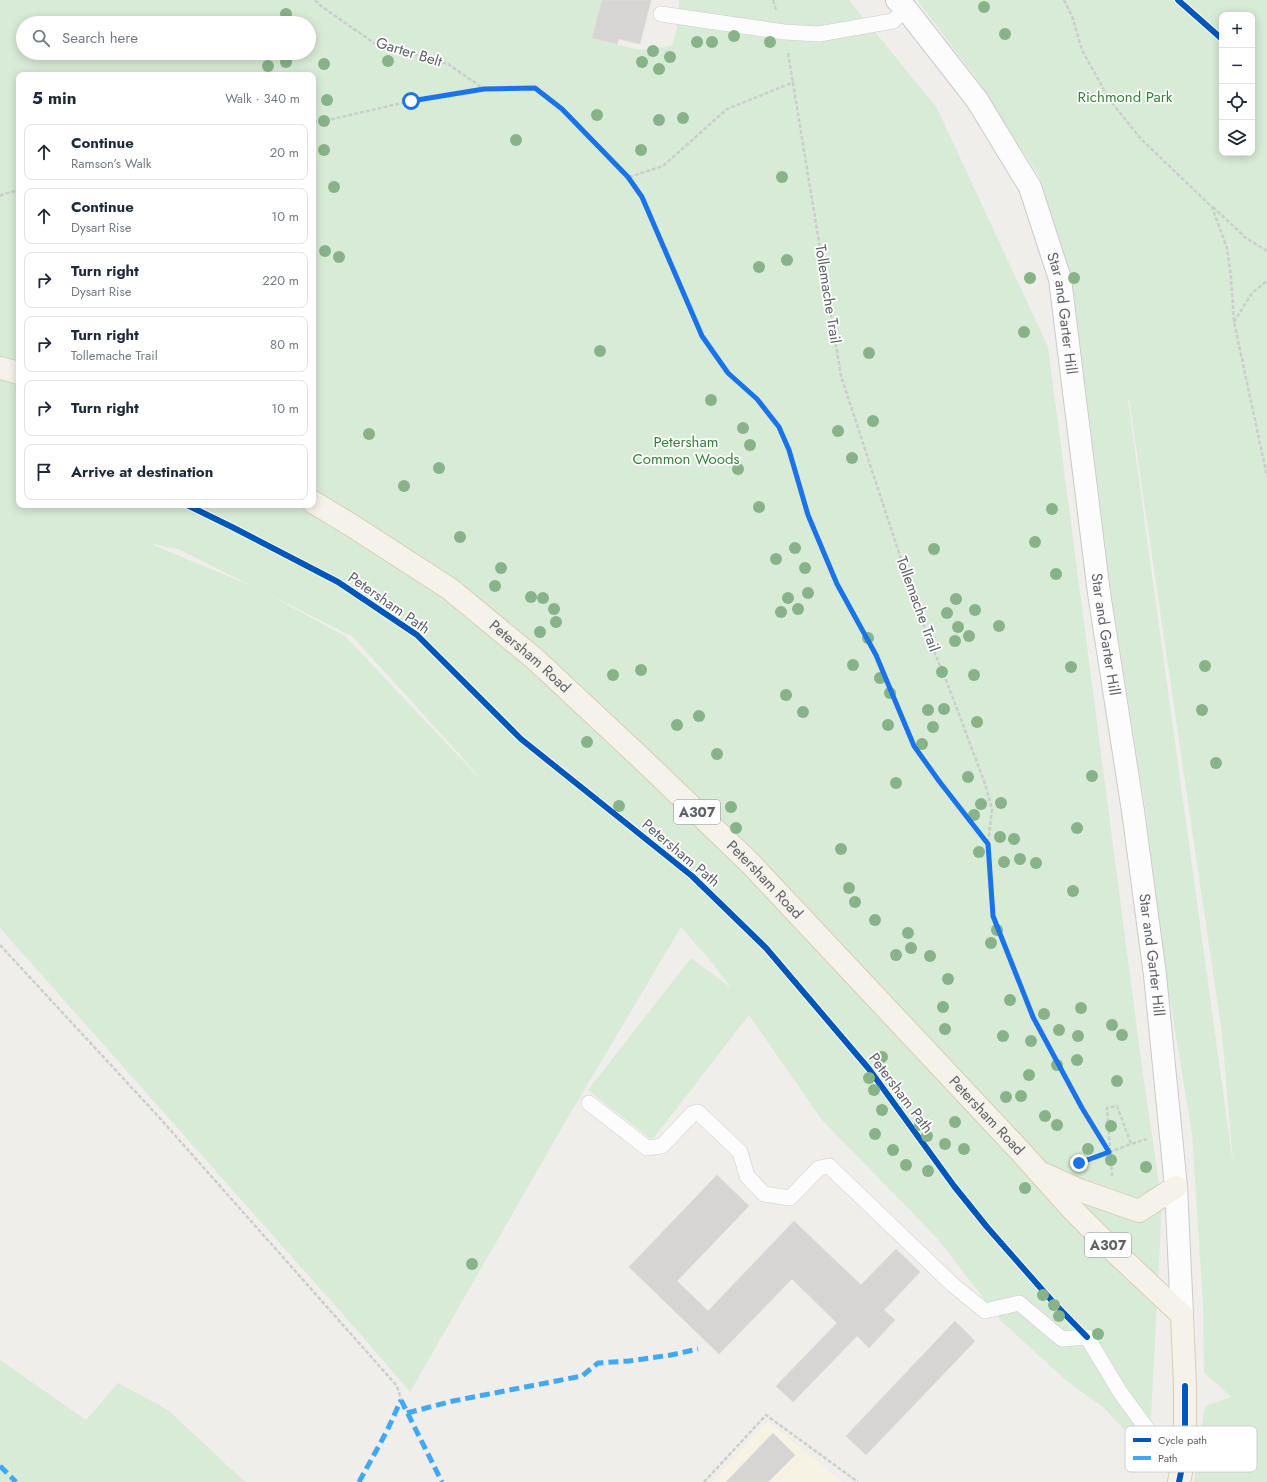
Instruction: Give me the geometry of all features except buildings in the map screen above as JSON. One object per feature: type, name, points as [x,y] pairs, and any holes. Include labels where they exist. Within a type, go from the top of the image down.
[{"type":"main road","name":"Star and Garter Hill","points":[[901,5],[977,100],[1030,187],[1060,279],[1098,585],[1133,811],[1155,975],[1176,1187],[1182,1315]]},
{"type":"main road","points":[[0,368],[16,372]]},
{"type":"main road","name":"Petersham Road","points":[[316,504],[352,525],[450,589],[535,659],[751,864],[1021,1152],[1037,1172],[1115,1252],[1182,1315]]},
{"type":"main road","name":"Petersham Road","points":[[1037,1172],[1079,1190],[1139,1211],[1176,1187]]},
{"type":"main road","points":[[1182,1315],[1185,1426]]},
{"type":"main road","points":[[1179,1482],[1181,1472]]},
{"type":"lane","points":[[661,14],[784,32],[819,34],[892,21],[901,5]]},
{"type":"lane","points":[[589,1102],[647,1148],[662,1146],[693,1113],[698,1112],[740,1152],[747,1176],[764,1194],[790,1198],[819,1168],[829,1166],[953,1284],[985,1311],[1019,1303],[1062,1339],[1087,1337],[1120,1392],[1145,1426]]},
{"type":"path","points":[[1064,0],[1072,16],[1082,50],[1109,99],[1141,139],[1246,238],[1267,251]]},
{"type":"path","points":[[628,177],[663,166],[727,109],[794,82]]},
{"type":"path","points":[[316,121],[324,121],[411,101],[484,89],[535,88],[562,109],[628,177],[642,197],[702,336],[728,373],[757,399],[779,427],[789,450],[808,515],[837,584],[876,655],[914,746],[988,844]]},
{"type":"path","points":[[0,196],[16,191]]},
{"type":"path","points":[[1212,207],[1226,248],[1231,278],[1234,322],[1267,476]]},
{"type":"path","points":[[1234,322],[1252,293],[1267,281]]},
{"type":"path","points":[[0,945],[157,1116],[397,1386],[401,1400]]},
{"type":"path","points":[[1113,1182],[1109,1152],[1107,1108],[1117,1106],[1131,1144]]},
{"type":"path","points":[[1084,1168],[1079,1163],[1154,1137]]},
{"type":"path","points":[[704,1482],[766,1415],[858,1482]]},
{"type":"shaded area","points":[[768,1421],[842,1482],[712,1482]]},
{"type":"green space","name":"Petersham Common Woods","points":[[0,0],[602,0],[592,38],[639,50],[672,46],[677,28],[679,0],[849,0],[937,108],[1048,347],[1141,1060],[1162,1204],[1151,1426],[1125,1426],[1125,1430],[1103,1407],[1068,1382],[1001,1321],[937,1238],[822,1120],[749,1015],[652,1140],[588,1090],[691,958],[731,988],[714,965],[681,927],[567,1119],[410,1392],[0,928]],"holes":[[[153,545],[178,549],[254,587]],[[262,591],[353,637],[485,784],[345,636]]]},
{"type":"green space","name":"Richmond Park","points":[[917,0],[1267,0],[1267,1482],[1194,1482],[1195,1472],[1257,1472],[1257,1426],[1202,1426],[1205,1406],[1232,1397],[1204,1373],[1203,1303],[1192,1134],[1166,975],[1145,806],[1111,591],[1073,285],[1039,176],[977,79]],"holes":[[[1129,399],[1222,1034],[1233,1164],[1128,400]]]},
{"type":"green space","points":[[0,1360],[86,1420],[118,1383],[168,1410],[245,1482],[0,1482]]},
{"type":"marked path","points":[[407,1413],[453,1401],[582,1376],[598,1363],[629,1361],[671,1355],[698,1349]]},
{"type":"marked path","points":[[401,1400],[442,1482]]},
{"type":"marked path","points":[[359,1482],[387,1431],[401,1400]]},
{"type":"marked path","points":[[0,1466],[16,1482]]},
{"type":"cycle path","points":[[1178,0],[1219,36]]},
{"type":"cycle path","name":"Petersham Path","points":[[193,508],[338,582],[417,635],[521,739],[692,876],[766,948],[869,1069],[954,1186],[987,1227],[1053,1302],[1087,1337]]},
{"type":"cycle path","points":[[1185,1386],[1185,1426]]},
{"type":"cycle path","points":[[1179,1482],[1181,1472]]},
{"type":"route","points":[[411,101],[484,89],[535,88],[562,109],[628,177],[642,197],[702,336],[728,373],[757,399],[779,427],[789,450],[808,515],[837,584],[876,655],[914,746],[988,844],[993,916],[1033,1017],[1082,1108],[1109,1152],[1079,1163]]}]
